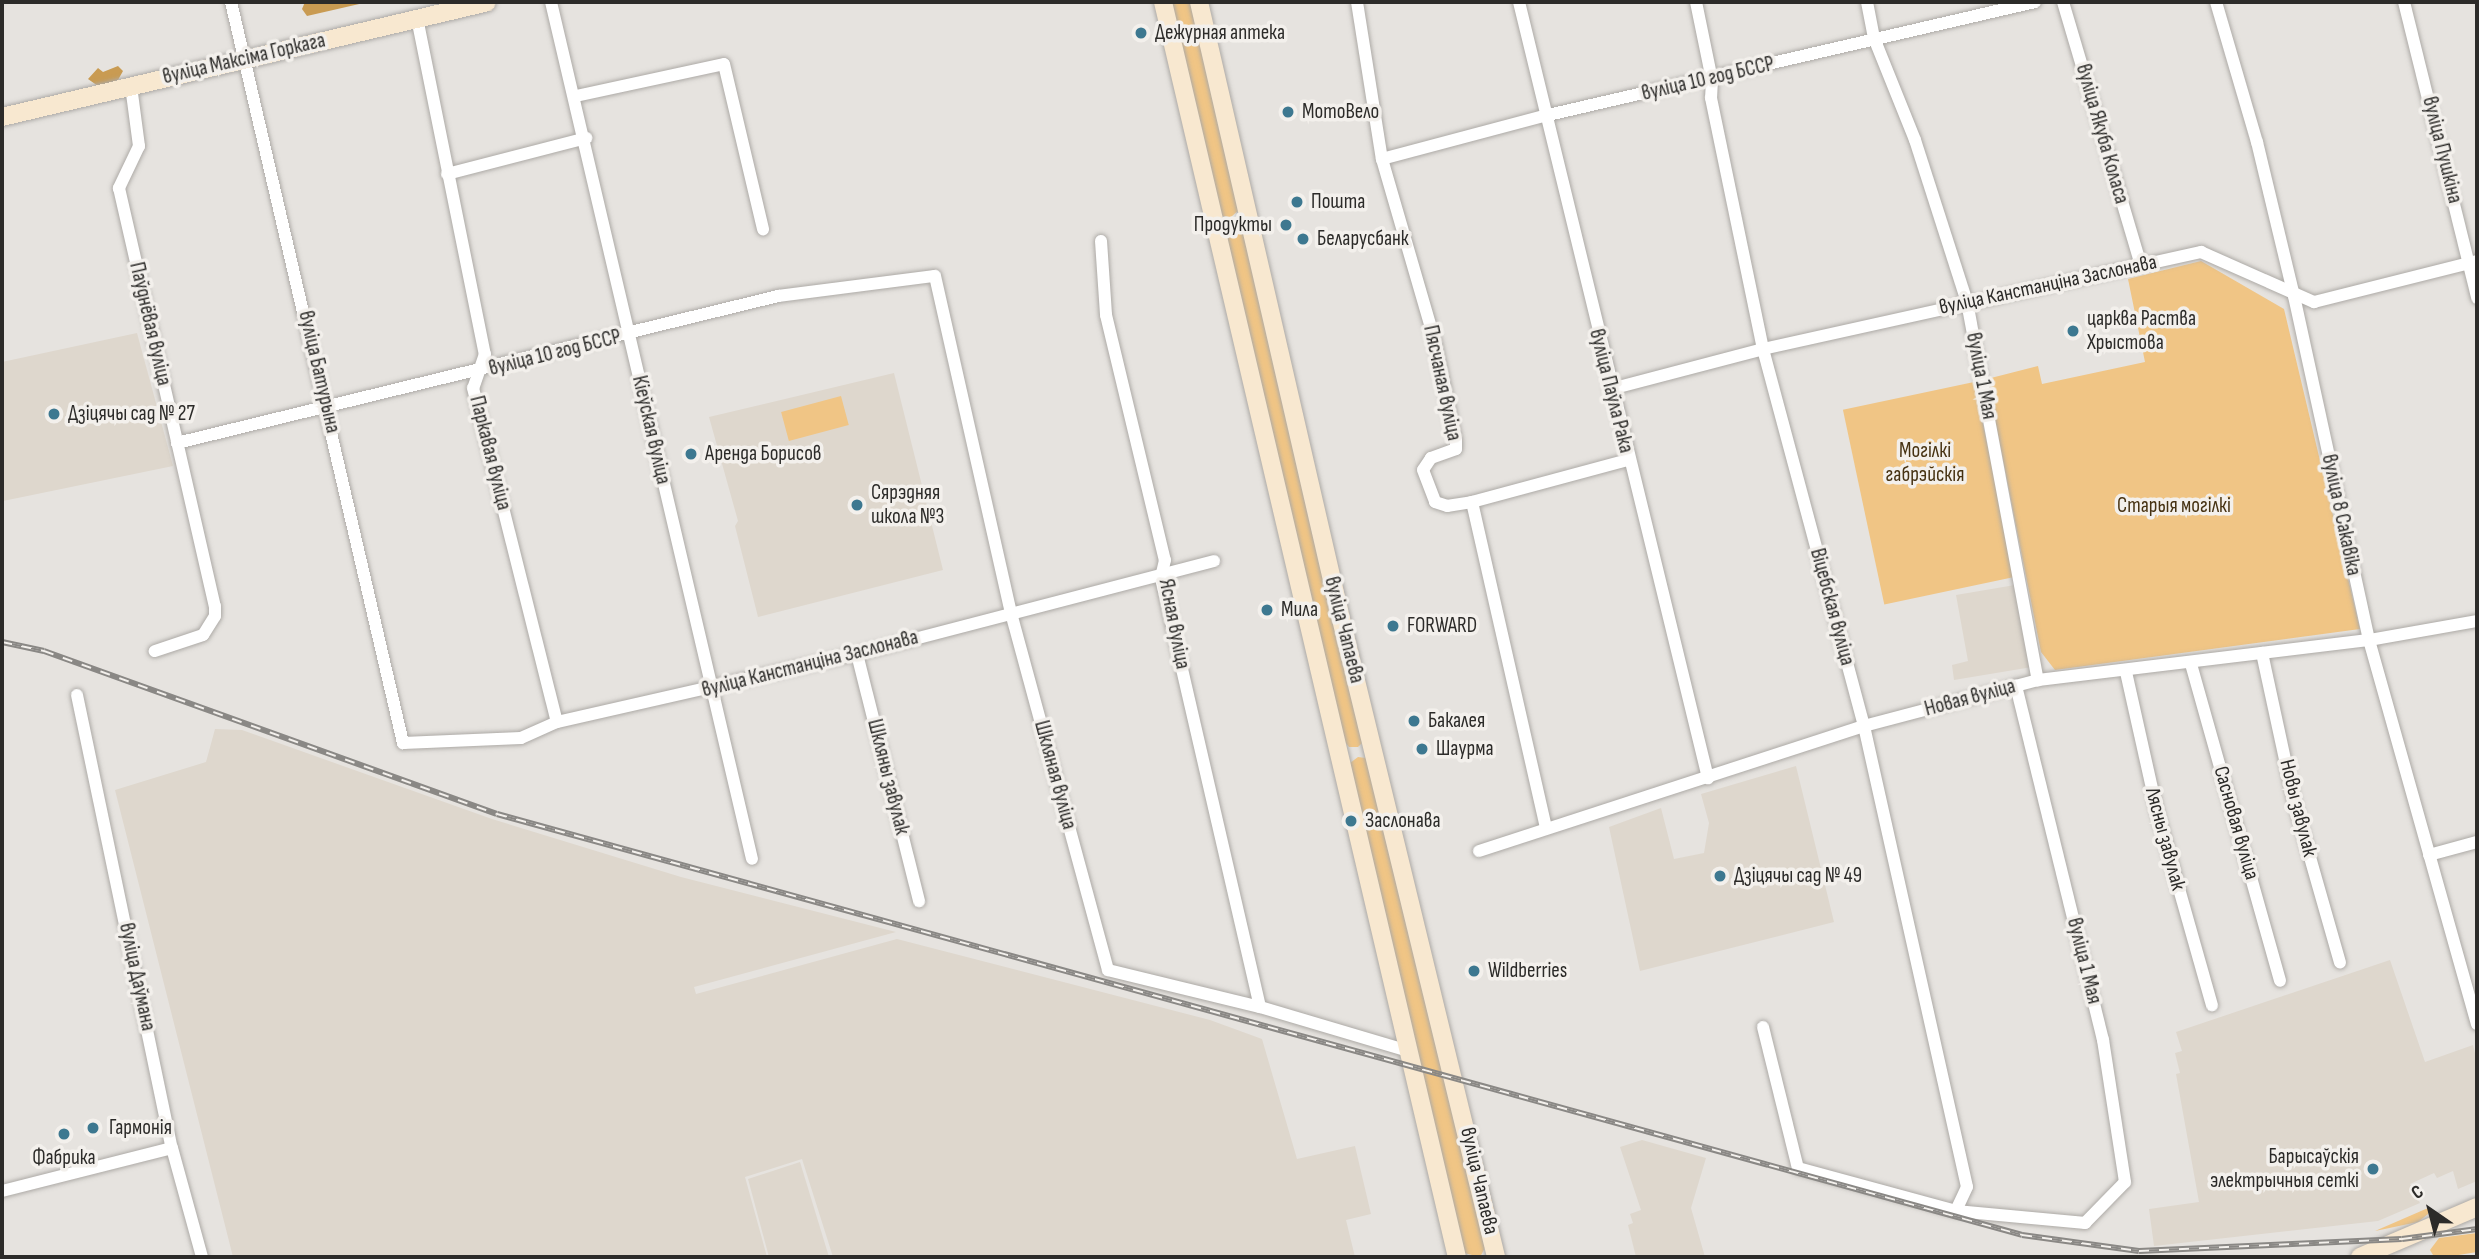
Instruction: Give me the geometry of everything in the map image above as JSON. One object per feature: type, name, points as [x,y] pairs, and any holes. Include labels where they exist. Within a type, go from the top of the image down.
[{"type":"main road","name":"вуліца Максіма Горкага","points":[[2,117],[487,2]]},
{"type":"main road","name":"вуліца Чапаева","points":[[1163,2],[1457,1257]]},
{"type":"main road","name":"вуліца Чапаева","points":[[1199,2],[1247,222],[1496,1257]]},
{"type":"main road","points":[[1217,228],[1247,222]]},
{"type":"main road","points":[[2360,1257],[2477,1207]]},
{"type":"street","name":"вуліца Батурына","points":[[231,2],[403,743]]},
{"type":"street","name":"Кіеўская вуліца","points":[[551,2],[586,138],[709,689],[752,859]]},
{"type":"street","name":"Пясчаная вуліца","points":[[1357,2],[1382,159],[1435,341],[1456,441],[1457,449],[1431,457],[1423,470],[1435,502],[1447,506],[1472,502]]},
{"type":"street","name":"вуліца Паўла Рака","points":[[1519,2],[1544,116],[1708,779]]},
{"type":"street","name":"Віцебская вуліца","points":[[1696,2],[1712,80],[1716,124],[1763,349],[1864,726],[1967,1187],[1956,1211]]},
{"type":"street","name":"вуліца 1 Мая","points":[[1867,2],[1874,38],[1915,140],[1967,302],[2038,680]]},
{"type":"street","name":"вуліца 10 год БССР","points":[[1382,159],[1544,116],[1712,80],[1874,38],[2035,2]]},
{"type":"street","name":"вуліца Якуба Коласа","points":[[2063,2],[2141,266]]},
{"type":"street","name":"вуліца 8 Сакавіка","points":[[2216,2],[2257,142],[2294,296],[2368,640],[2477,1024]]},
{"type":"street","name":"вуліца Пушкіна","points":[[2404,2],[2473,262],[2477,299]]},
{"type":"street","name":"Паркавая вуліца","points":[[417,18],[485,354],[473,388],[557,722]]},
{"type":"street","points":[[576,96],[724,64],[763,229]]},
{"type":"street","name":"Паўднёвая вуліца","points":[[131,86],[139,146],[119,188],[215,616],[203,635],[155,651]]},
{"type":"street","points":[[447,174],[586,138]]},
{"type":"street","name":"Ясная вуліца","points":[[1101,241],[1107,315],[1165,560],[1161,578],[1260,1007]]},
{"type":"street","name":"вуліца Канстанціна Заслонава","points":[[1611,388],[1763,349],[2201,252],[2294,296],[2315,302],[2473,262]]},
{"type":"street","name":"вуліца 10 год БССР","points":[[177,443],[630,335],[778,296],[935,276]]},
{"type":"street","name":"Шкляная вуліца","points":[[935,276],[1011,613],[1108,970],[1260,1007],[1409,1051]]},
{"type":"street","points":[[1546,827],[1472,502],[1628,460]]},
{"type":"street","name":"вуліца Канстанціна Заслонава","points":[[403,743],[521,738],[557,722],[857,654],[1011,613],[1161,578],[1214,561]]},
{"type":"street","name":"Новая вуліца","points":[[1479,851],[1546,827],[1708,779],[1864,726],[2038,680],[2191,664],[2368,640],[2477,621]]},
{"type":"street","name":"Новы завулак","points":[[2262,653],[2294,801],[2340,963]]},
{"type":"street","name":"Шкляны завулак","points":[[857,654],[919,901]]},
{"type":"street","name":"Сасновая вуліца","points":[[2191,664],[2280,981]]},
{"type":"street","name":"Лясны завулак","points":[[2126,672],[2157,811],[2211,1005]]},
{"type":"street","name":"вуліца 1 Мая","points":[[1956,1211],[2085,1223],[2125,1182],[2104,1040],[2016,686]]},
{"type":"street","name":"вуліца Даўмана","points":[[78,695],[172,1148],[202,1257]]},
{"type":"street","points":[[2429,855],[2477,842]]},
{"type":"street","points":[[1763,1027],[1798,1168],[1956,1211]]},
{"type":"street","points":[[2,1191],[172,1148]]},
{"type":"shaded area","points":[[305,2],[368,2],[307,16],[302,9]]},
{"type":"shaded area","points":[[118,66],[123,71],[118,80],[98,86],[88,79],[98,68],[103,72]]},
{"type":"shaded area","points":[[137,333],[173,466],[3,501],[2,362]]},
{"type":"shaded area","points":[[894,373],[943,570],[758,617],[735,526],[738,521],[709,417]]},
{"type":"shaded area","points":[[2015,585],[2032,667],[1954,680],[1952,665],[1968,661],[1956,595]]},
{"type":"shaded area","points":[[215,729],[242,730],[492,819],[681,877],[896,932],[694,987],[696,994],[897,939],[1210,1020],[1262,1039],[1297,1159],[1355,1146],[1371,1214],[1346,1220],[1355,1257],[833,1257],[802,1159],[745,1177],[767,1257],[233,1257],[115,790],[206,762]]},
{"type":"shaded area","points":[[1796,766],[1834,922],[1640,971],[1609,827],[1661,808],[1674,859],[1704,853],[1709,823],[1701,794]]},
{"type":"shaded area","name":"Барысаўскія электрычныя сеткі","points":[[2390,960],[2425,1062],[2473,1045],[2477,1061],[2477,1181],[2458,1189],[2453,1171],[2437,1178],[2434,1173],[2410,1184],[2420,1203],[2378,1221],[2154,1246],[2149,1209],[2199,1202],[2176,1074],[2180,1073],[2175,1053],[2182,1051],[2176,1032]]},
{"type":"shaded area","points":[[1642,1140],[1706,1158],[1691,1208],[1705,1257],[1636,1257],[1628,1225],[1633,1223],[1630,1214],[1641,1210],[1620,1147]]},
{"type":"shaded area","points":[[800,1162],[829,1257],[769,1257],[748,1179]]},
{"type":"green space","points":[[1169,2],[1191,2],[1240,209],[1231,217],[1221,216]]},
{"type":"green space","points":[[1240,230],[1247,236],[1365,740],[1358,747],[1349,747],[1342,738],[1226,237]]},
{"type":"green space","name":"Старыя могілкі","points":[[2201,261],[2284,309],[2360,629],[2055,670],[2041,652],[1987,379],[2038,366],[2042,384],[2145,362],[2128,279]]},
{"type":"green space","name":"Могілкі габрэйскія","points":[[1974,382],[2015,577],[1884,605],[1843,410]]},
{"type":"green space","points":[[841,396],[849,425],[789,441],[781,412]]},
{"type":"green space","points":[[1358,757],[1366,758],[1416,957],[1485,1248],[1480,1257],[1464,1253],[1350,763]]},
{"type":"green space","points":[[2428,1208],[2428,1214],[2418,1222],[2375,1231]]},
{"type":"green space","points":[[2477,1233],[2477,1252],[2446,1257],[2433,1255],[2430,1250],[2439,1238]]},
{"type":"railway","points":[[2,642],[44,651],[497,814],[2022,1235],[2139,1251],[2402,1239],[2477,1229]]},
{"type":"place","name":"Дежурная аптека","points":[[1141,33]]},
{"type":"place","name":"МотоВело","points":[[1288,112]]},
{"type":"place","name":"Пошта","points":[[1297,202]]},
{"type":"place","name":"Продукты","points":[[1286,225]]},
{"type":"place","name":"Беларусбанк","points":[[1303,239]]},
{"type":"place","name":"царква Раства Хрыстова","points":[[2073,331]]},
{"type":"place","name":"Дзіцячы сад № 27","points":[[54,414]]},
{"type":"place","name":"Аренда Борисов","points":[[691,454]]},
{"type":"place","name":"Сярэдняя школа №3","points":[[857,505]]},
{"type":"place","name":"Мила","points":[[1267,610]]},
{"type":"place","name":"FORWARD","points":[[1393,626]]},
{"type":"place","name":"Бакалея","points":[[1414,721]]},
{"type":"place","name":"Шаурма","points":[[1422,749]]},
{"type":"place","name":"Заслонава","points":[[1351,821]]},
{"type":"place","name":"Дзіцячы сад № 49","points":[[1720,876]]},
{"type":"place","name":"Wildberries","points":[[1474,971]]},
{"type":"place","name":"Гармонія","points":[[93,1128]]},
{"type":"place","name":"Фабрика","points":[[64,1134]]},
{"type":"place","name":"Барысаўскія электрычныя сеткі","points":[[2373,1169]]}]
